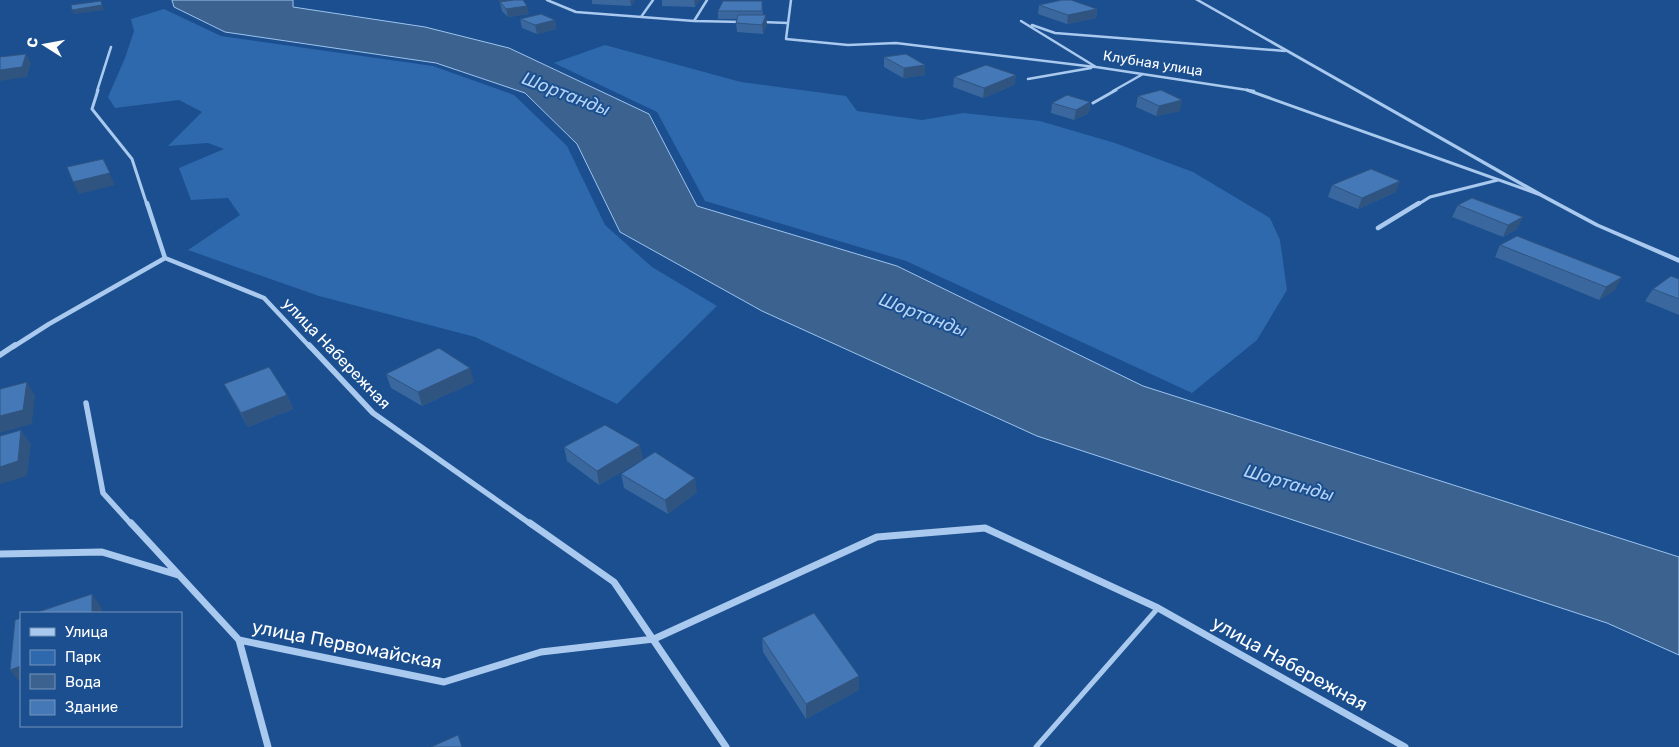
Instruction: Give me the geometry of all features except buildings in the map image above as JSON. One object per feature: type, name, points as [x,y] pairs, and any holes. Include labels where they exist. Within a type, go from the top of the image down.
[{"type":"street","points":[[547,0],[576,12],[694,21],[750,22]]},
{"type":"street","points":[[641,17],[653,0]]},
{"type":"street","points":[[694,21],[707,0]]},
{"type":"street","points":[[791,0],[786,39],[848,45],[896,43],[1096,67]]},
{"type":"street","name":"Клубная улица","points":[[1197,0],[1541,195],[1597,225],[1679,261]]},
{"type":"street","name":"Клубная улица","points":[[1285,51],[1055,34],[1021,21],[1096,67],[1254,91],[1541,195]]},
{"type":"street","points":[[760,22],[788,23]]},
{"type":"street","points":[[0,355],[49,324],[165,258],[132,159],[92,109],[111,47]]},
{"type":"street","points":[[1028,78],[1096,67]]},
{"type":"street","points":[[1093,103],[1144,74]]},
{"type":"street","points":[[1378,228],[1430,197],[1498,180]]},
{"type":"street","name":"улица Набережная","points":[[165,258],[264,298],[373,413],[614,582],[726,747]]},
{"type":"street","name":"улица Первомайская","points":[[86,403],[103,493],[239,640],[268,747]]},
{"type":"street","name":"улица Набережная","points":[[654,639],[877,537],[985,528],[1158,608],[1405,747]]},
{"type":"street","points":[[0,554],[102,552],[179,575]]},
{"type":"street","name":"улица Первомайская","points":[[239,640],[444,682],[541,652],[654,639]]},
{"type":"lane","points":[[1036,747],[1158,608]]},
{"type":"green space","points":[[164,9],[221,36],[433,66],[514,95],[567,146],[605,225],[652,267],[717,306],[617,404],[475,337],[319,296],[188,250],[240,215],[228,198],[191,200],[179,168],[224,149],[208,143],[168,146],[202,112],[179,100],[115,108],[108,97],[125,58],[134,31],[131,19]]},
{"type":"green space","points":[[605,45],[741,82],[846,96],[857,111],[922,120],[963,113],[1040,121],[1115,143],[1193,172],[1270,218],[1280,240],[1287,290],[1257,340],[1192,393],[906,261],[705,201],[657,112],[554,63]]},
{"type":"water","name":"Шортанды","points":[[172,0],[293,0],[293,7],[425,27],[509,48],[649,114],[697,206],[897,266],[1143,386],[1679,557],[1679,655],[1607,623],[1037,436],[762,311],[620,232],[577,144],[525,93],[436,63],[225,32],[174,7]]}]
